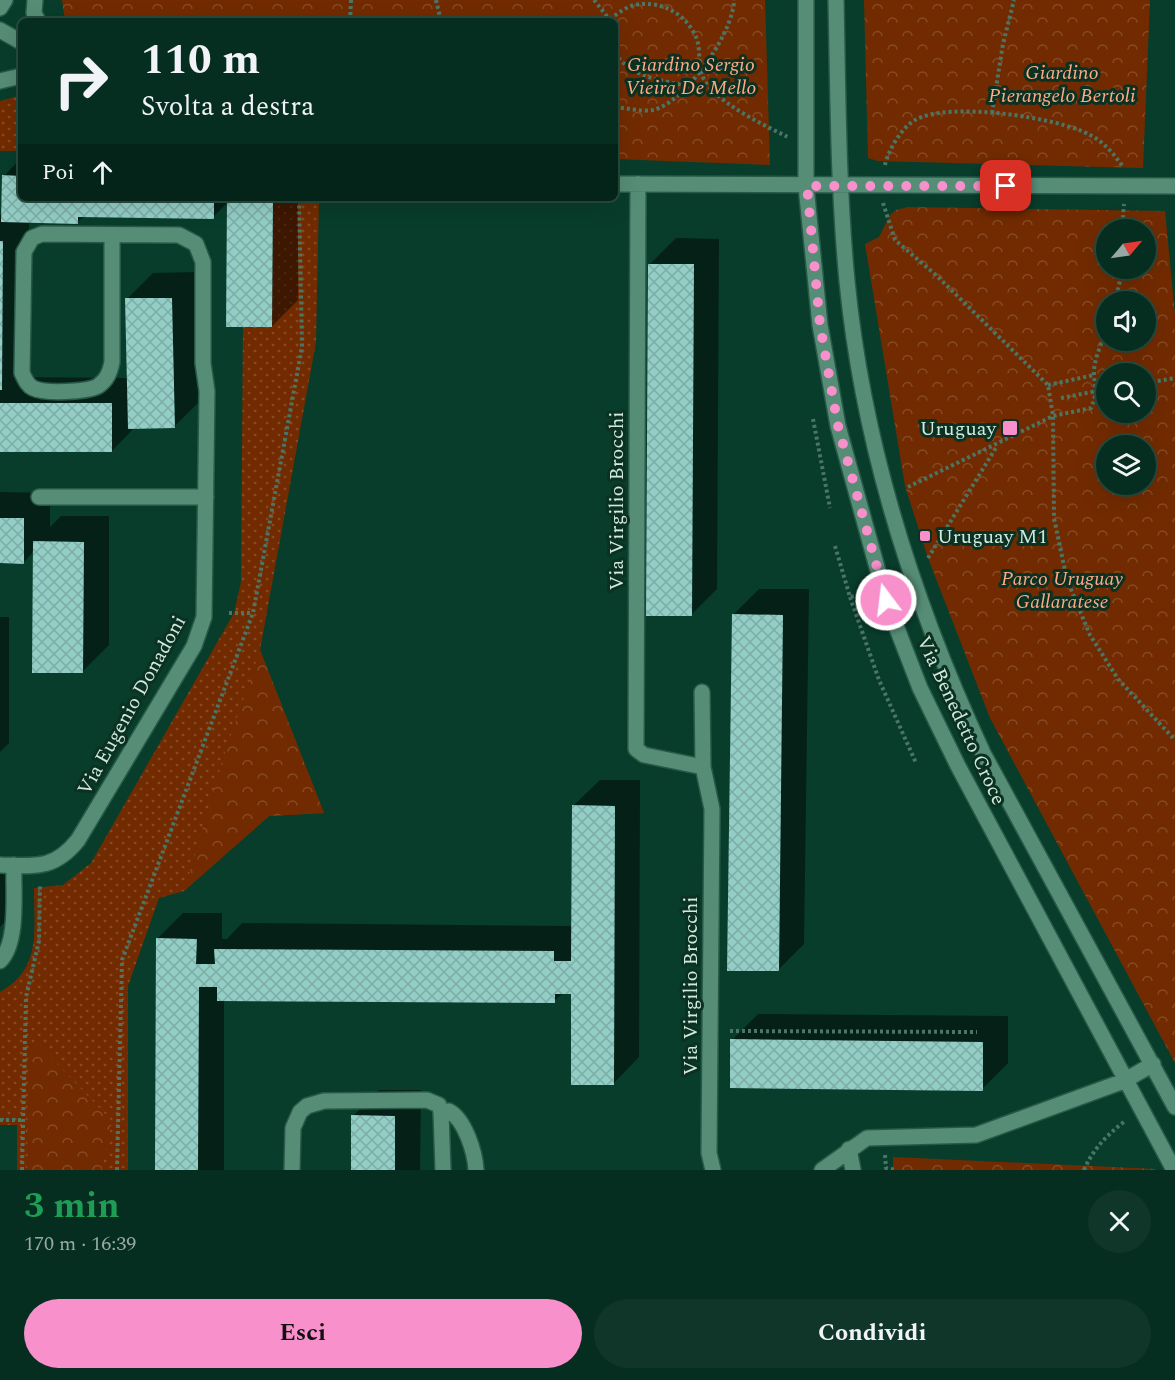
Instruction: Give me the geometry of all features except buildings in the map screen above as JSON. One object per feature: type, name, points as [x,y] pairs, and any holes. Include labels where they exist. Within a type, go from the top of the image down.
[{"type":"street","points":[[0,8],[4,0]]},
{"type":"street","points":[[35,0],[34,13],[36,18]]},
{"type":"street","name":"Via Benedetto Croce","points":[[806,0],[807,186],[820,325],[838,426],[886,600],[920,688],[958,766],[1124,1081],[1174,1170]]},
{"type":"street","name":"Via Benedetto Croce","points":[[837,0],[840,186],[847,282],[855,344],[891,506],[932,636],[983,753],[1175,1107]]},
{"type":"street","points":[[0,30],[18,40]]},
{"type":"street","points":[[0,81],[18,77]]},
{"type":"street","points":[[618,184],[877,187],[1175,186]]},
{"type":"street","name":"Via Virgilio Brocchi","points":[[638,184],[636,749],[644,756],[703,766]]},
{"type":"street","name":"Via Eugenio Donadoni","points":[[7,865],[40,866],[62,858],[78,840],[199,636],[205,607],[207,391],[203,363],[201,252],[196,244],[179,235],[42,234],[26,244],[22,364],[26,382],[33,388],[52,392],[87,389],[96,387],[109,374],[112,362],[112,235]]},
{"type":"street","points":[[39,497],[206,497]]},
{"type":"street","name":"Via Virgilio Brocchi","points":[[702,692],[703,766],[712,809],[709,1153],[713,1170]]},
{"type":"street","points":[[0,961],[9,949],[12,936],[7,865]]},
{"type":"street","points":[[822,1170],[849,1149],[876,1136],[976,1136],[1124,1081],[1153,1064]]},
{"type":"street","points":[[292,1170],[295,1120],[307,1106],[315,1102],[427,1100],[439,1105],[443,1170]]},
{"type":"street","points":[[441,1116],[449,1111],[454,1115],[472,1147],[476,1170]]},
{"type":"street","points":[[849,1149],[853,1170]]},
{"type":"path","points":[[350,18],[351,0]]},
{"type":"path","points":[[436,0],[440,18]]},
{"type":"path","points":[[594,0],[608,18]]},
{"type":"path","points":[[618,108],[653,110],[675,97],[687,86],[721,42],[734,0]]},
{"type":"path","points":[[992,112],[1003,44],[1014,0]]},
{"type":"path","points":[[613,18],[633,5],[659,3],[685,20],[696,37],[699,71],[710,88],[757,122],[792,139]]},
{"type":"path","points":[[618,57],[622,63],[648,78],[687,86]]},
{"type":"path","points":[[1123,168],[1102,143],[1079,129],[1039,119],[992,112],[951,112],[915,120],[896,140],[877,187],[895,240],[937,276],[1048,385],[1053,416],[1054,518],[1067,580],[1090,635],[1118,679],[1175,740]]},
{"type":"path","points":[[117,1170],[122,960],[253,613],[302,348],[299,201]]},
{"type":"path","points":[[1123,219],[1124,207]]},
{"type":"path","points":[[1096,383],[1094,375],[1100,351]]},
{"type":"path","points":[[1048,385],[1094,375]]},
{"type":"path","points":[[1156,381],[1175,378]]},
{"type":"path","points":[[1061,398],[1096,391]]},
{"type":"path","points":[[908,487],[1053,416],[1091,408],[1096,396]]},
{"type":"path","points":[[813,419],[830,508]]},
{"type":"path","points":[[928,558],[997,445]]},
{"type":"path","points":[[835,546],[879,680],[916,763]]},
{"type":"path","points":[[850,597],[858,595]]},
{"type":"path","points":[[229,613],[253,613]]},
{"type":"path","points":[[22,1170],[26,997],[39,941],[40,866]]},
{"type":"path","points":[[711,1031],[977,1032]]},
{"type":"path","points":[[0,1120],[22,1120]]},
{"type":"path","points":[[1084,1170],[1091,1154],[1106,1136],[1126,1120]]},
{"type":"green space","name":"Giardino Sergio Vieira De Mello","points":[[62,0],[765,0],[770,165],[618,159],[618,18],[65,18]]},
{"type":"green space","name":"Giardino Pierangelo Bertoli","points":[[864,0],[1150,0],[1143,168],[878,161],[868,158]]},
{"type":"green space","points":[[18,96],[18,151],[0,151],[0,101]]},
{"type":"green space","points":[[273,201],[319,201],[316,342],[260,650],[324,813],[269,816],[184,891],[159,898],[128,986],[128,1170],[17,1170],[17,1125],[0,1125],[0,992],[14,983],[29,960],[34,933],[34,888],[63,885],[91,863],[234,613],[241,582],[243,327],[272,327]]},
{"type":"green space","name":"Parco Uruguay Gallaratese","points":[[908,207],[1165,211],[1175,315],[1175,1063],[990,718],[928,558],[905,486],[865,244],[879,237],[890,215],[896,210]]},
{"type":"green space","points":[[260,650],[324,813],[269,816],[184,891],[224,755]]},
{"type":"green space","points":[[37,1043],[112,1121],[102,1170],[27,1170],[28,1050]]},
{"type":"green space","points":[[893,1157],[1156,1169],[1156,1170],[893,1170]]},
{"type":"place","name":"Uruguay","points":[[1010,428]]},
{"type":"place","name":"Uruguay M1","points":[[925,536]]},
{"type":"route","points":[[886,600],[838,426],[820,325],[808,220],[807,186],[1006,186]]}]
